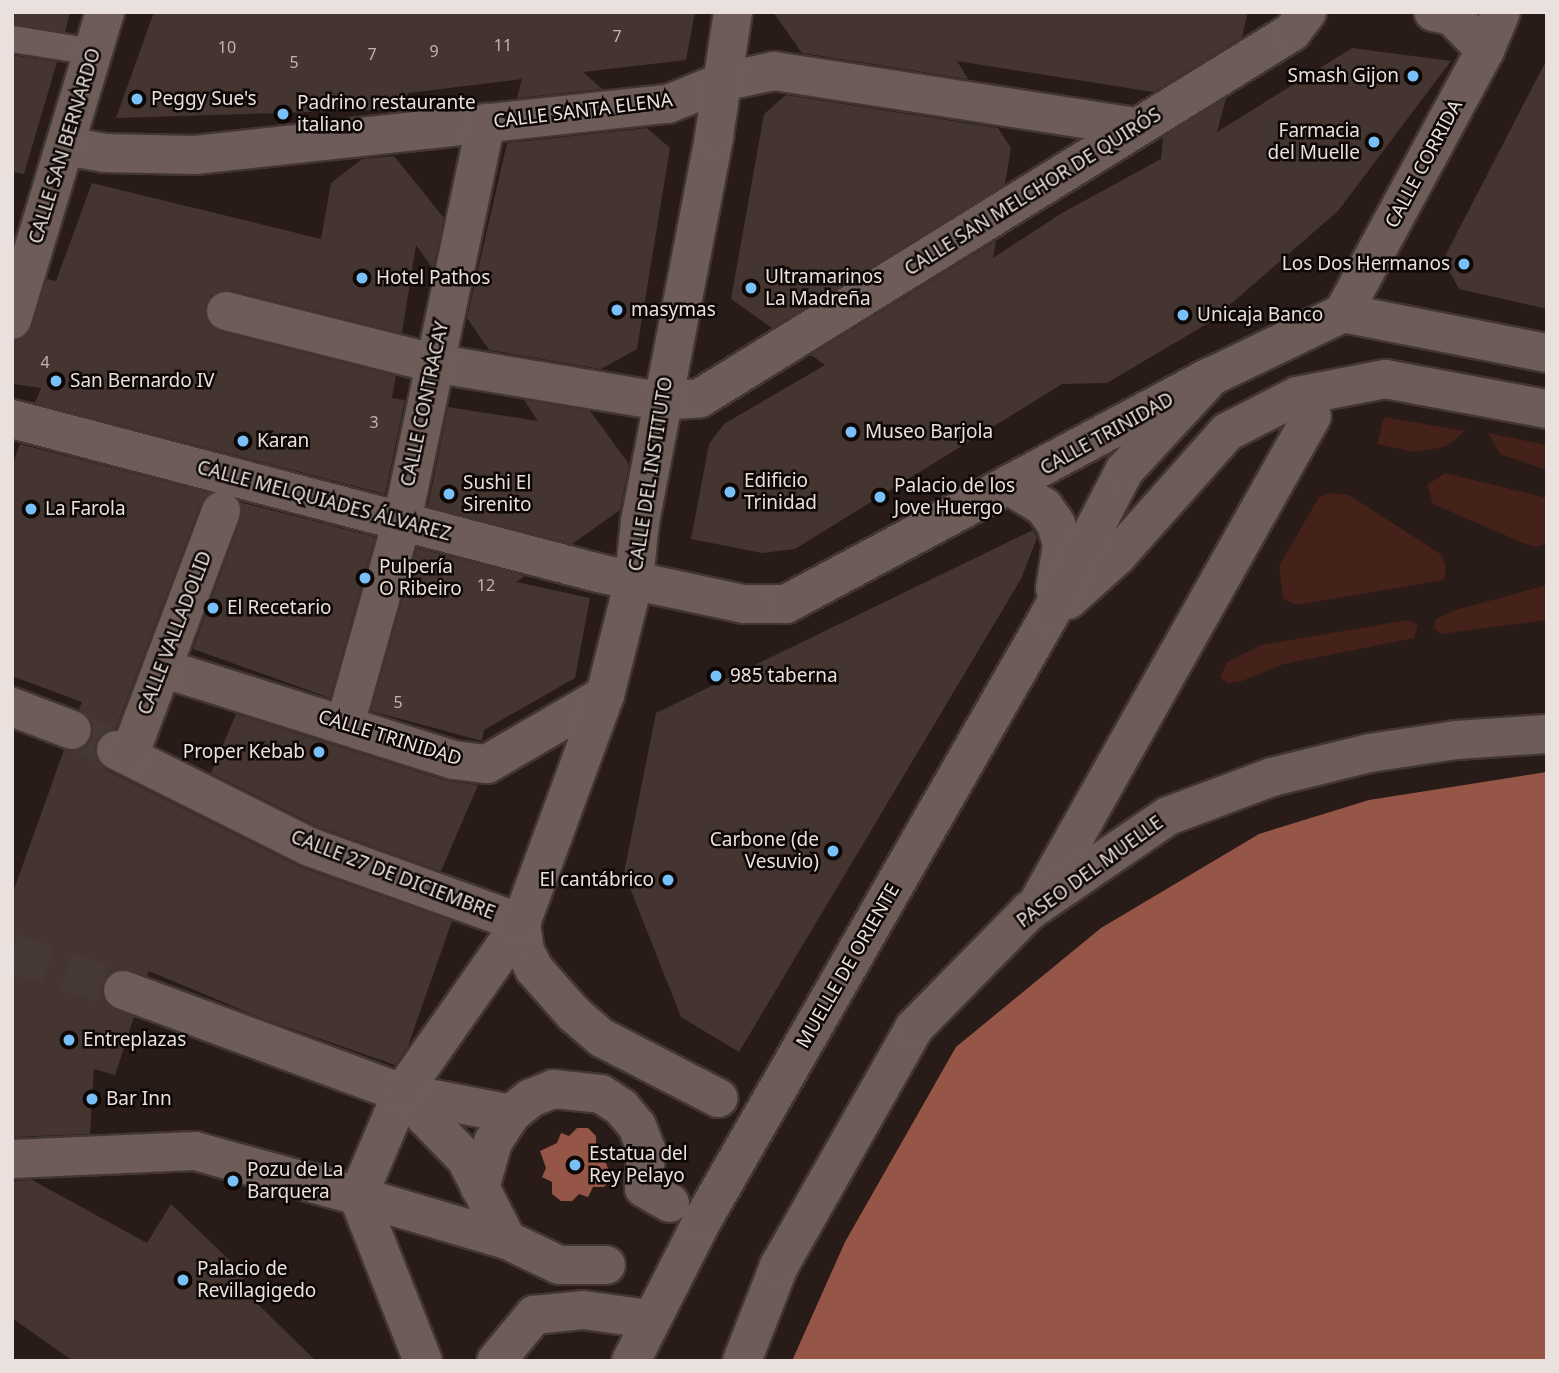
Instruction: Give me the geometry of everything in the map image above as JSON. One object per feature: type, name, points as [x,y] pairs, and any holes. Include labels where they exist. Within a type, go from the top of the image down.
[{"type":"street","name":"CALLE SAN BERNARDO","points":[[12,320],[105,12]]},
{"type":"street","name":"CALLE DEL INSTITUTO","points":[[358,1196],[402,1093],[521,923],[605,695],[634,580],[661,401],[733,12]]},
{"type":"street","name":"CALLE SAN MELCHOR DE QUIRÓS","points":[[226,311],[433,363],[661,401],[700,398],[1292,32],[1307,12]]},
{"type":"street","points":[[1433,12],[1452,16],[1485,50]]},
{"type":"street","name":"CALLE CORRIDA","points":[[1343,313],[1485,50],[1501,12]]},
{"type":"street","name":"CALLE SANTA ELENA","points":[[65,146],[105,153],[195,155],[668,104],[722,82],[774,71],[1136,127]]},
{"type":"street","name":"CALLE CONTRACAY","points":[[345,724],[401,521],[486,123]]},
{"type":"street","points":[[1343,313],[1547,353]]},
{"type":"street","name":"CALLE TRINIDAD","points":[[634,580],[744,604],[786,604],[1011,487],[1210,377],[1343,313]]},
{"type":"street","name":"MUELLE DE ORIENTE","points":[[631,1361],[649,1319],[1050,614],[1124,471],[1210,377]]},
{"type":"street","name":"MUELLE DE ORIENTE","points":[[1050,614],[1117,556],[1227,432],[1297,396],[1385,379],[1547,409]]},
{"type":"street","points":[[1036,906],[1312,416]]},
{"type":"street","name":"CALLE MELQUIADES ÁLVAREZ","points":[[14,420],[634,580]]},
{"type":"street","name":"MUELLE DE ORIENTE","points":[[1011,487],[1044,507],[1056,524],[1062,545],[1050,614]]},
{"type":"street","name":"CALLE VALLADOLID","points":[[123,753],[162,668],[221,511]]},
{"type":"street","name":"CALLE TRINIDAD","points":[[162,668],[454,760],[487,764],[605,695]]},
{"type":"street","points":[[12,706],[72,730]]},
{"type":"street","name":"PASEO DEL MUELLE","points":[[742,1361],[779,1266],[914,1028],[1036,906],[1168,816],[1272,777],[1370,753],[1546,733]]},
{"type":"street","name":"CALLE 27 DE DICIEMBRE","points":[[123,753],[310,846],[521,923]]},
{"type":"street","points":[[521,923],[525,951],[550,991],[602,1038],[718,1098]]},
{"type":"street","points":[[123,989],[402,1093],[511,1114]]},
{"type":"street","points":[[601,1094],[621,1048]]},
{"type":"street","points":[[480,1188],[493,1142],[511,1114],[531,1098],[553,1089],[578,1088],[601,1094],[621,1107],[637,1126],[646,1149],[644,1188],[670,1203]]},
{"type":"street","points":[[402,1093],[466,1159],[507,1240]]},
{"type":"street","points":[[12,1158],[195,1151],[507,1240],[559,1265],[606,1265]]},
{"type":"street","points":[[358,1196],[423,1361]]},
{"type":"street","points":[[496,1361],[534,1315],[583,1310],[649,1319]]},
{"type":"lane","points":[[12,39],[93,52]]},
{"type":"shaded area","points":[[1384,417],[1465,431],[1445,447],[1415,452],[1377,444]]},
{"type":"shaded area","points":[[1488,433],[1547,445],[1547,470],[1500,454]]},
{"type":"shaded area","points":[[1445,473],[1547,498],[1547,543],[1536,547],[1521,542],[1433,504],[1427,485]]},
{"type":"shaded area","points":[[1332,493],[1349,495],[1442,555],[1446,567],[1444,580],[1297,605],[1283,599],[1279,566],[1319,497]]},
{"type":"shaded area","points":[[1547,585],[1547,620],[1441,634],[1434,627],[1436,619],[1456,610]]},
{"type":"shaded area","points":[[1408,620],[1418,625],[1414,638],[1284,664],[1242,681],[1228,683],[1220,678],[1227,662],[1261,645]]},
{"type":"shaded area","points":[[1547,772],[1547,1361],[792,1361],[845,1242],[956,1047],[1101,928],[1259,834],[1369,800]]},
{"type":"shaded area","points":[[577,1128],[588,1128],[596,1136],[596,1147],[608,1153],[605,1161],[612,1178],[604,1187],[593,1187],[588,1197],[579,1194],[572,1201],[561,1201],[552,1194],[552,1182],[542,1177],[546,1168],[540,1151],[557,1143],[561,1133],[569,1136]]},
{"type":"building","points":[[12,12],[70,12],[65,32],[12,24]]},
{"type":"building","points":[[154,12],[695,12],[686,60],[583,72],[602,89],[517,98],[522,79],[408,93],[409,109],[116,118]]},
{"type":"building","points":[[773,12],[1248,12],[1242,37],[1153,92],[957,61],[968,79],[802,53]]},
{"type":"building","points":[[1352,48],[1451,61],[1338,211],[1210,322],[1107,383],[1062,384],[795,549],[762,553],[691,539],[709,444],[724,424],[825,365],[811,355],[996,241],[993,258],[1062,213],[1161,159],[1163,137],[1226,98],[1217,132]]},
{"type":"building","points":[[12,55],[57,62],[24,174],[12,172]]},
{"type":"building","points":[[1547,59],[1547,309],[1459,289],[1443,260]]},
{"type":"building","points":[[786,95],[998,128],[1011,148],[1005,184],[772,328],[731,299],[764,114]]},
{"type":"building","points":[[647,128],[670,148],[637,349],[601,369],[489,350],[467,318],[507,143]]},
{"type":"building","points":[[394,156],[444,218],[433,269],[416,245],[402,333],[231,290],[211,295],[205,306],[210,326],[221,332],[396,376],[392,398],[405,400],[385,494],[35,403],[41,388],[12,384],[12,341],[27,335],[47,279],[56,281],[92,183],[321,239],[331,183],[362,159]]},
{"type":"building","points":[[524,400],[590,411],[629,464],[620,510],[572,544],[428,506],[448,407],[538,421]]},
{"type":"building","points":[[20,444],[209,493],[201,503],[116,728],[103,732],[94,752],[106,770],[300,867],[452,921],[408,1046],[395,1065],[261,1018],[149,971],[147,976],[119,969],[103,982],[102,994],[107,1004],[134,1017],[115,1075],[94,1069],[90,1134],[12,1137],[12,895],[64,750],[85,747],[94,727],[79,709],[82,702],[12,676],[12,466]]},
{"type":"building","points":[[240,502],[375,537],[330,698],[193,649],[241,519]]},
{"type":"building","points":[[1033,530],[1037,538],[1021,579],[739,1052],[681,1017],[624,873],[656,713]]},
{"type":"building","points":[[417,548],[525,576],[516,582],[590,598],[575,678],[484,730],[482,741],[371,711]]},
{"type":"building","points":[[236,714],[447,781],[478,785],[441,871],[319,827],[211,773]]},
{"type":"building","points":[[32,1180],[147,1243],[171,1204],[246,1276],[238,1285],[316,1361],[73,1361],[12,1318],[12,1181]]},
{"type":"tunnel","points":[[72,730],[116,750]]},
{"type":"tunnel","points":[[12,953],[123,990]]},
{"type":"place","name":"Smash Gijon","points":[[1413,76]]},
{"type":"place","name":"Peggy Sue's","points":[[137,99]]},
{"type":"place","name":"Padrino restaurante italiano","points":[[283,114]]},
{"type":"place","name":"Farmacia del Muelle","points":[[1374,142]]},
{"type":"place","name":"Los Dos Hermanos","points":[[1464,264]]},
{"type":"place","name":"Hotel Pathos","points":[[362,278]]},
{"type":"place","name":"Ultramarinos La Madreña","points":[[751,288]]},
{"type":"place","name":"masymas","points":[[617,310]]},
{"type":"place","name":"Unicaja Banco","points":[[1183,315]]},
{"type":"place","name":"San Bernardo IV","points":[[56,381]]},
{"type":"place","name":"Museo Barjola","points":[[851,432]]},
{"type":"place","name":"Karan","points":[[243,441]]},
{"type":"place","name":"Edificio Trinidad","points":[[730,492]]},
{"type":"place","name":"Sushi El Sirenito","points":[[449,494]]},
{"type":"place","name":"Palacio de los Jove Huergo","points":[[880,497]]},
{"type":"place","name":"La Farola","points":[[31,509]]},
{"type":"place","name":"Pulpería O Ribeiro","points":[[365,578]]},
{"type":"place","name":"El Recetario","points":[[213,608]]},
{"type":"place","name":"985 taberna","points":[[716,676]]},
{"type":"place","name":"Proper Kebab","points":[[319,752]]},
{"type":"place","name":"Carbone (de Vesuvio)","points":[[833,851]]},
{"type":"place","name":"El cantábrico","points":[[668,880]]},
{"type":"place","name":"Entreplazas","points":[[69,1040]]},
{"type":"place","name":"Bar Inn","points":[[92,1099]]},
{"type":"place","name":"Estatua del Rey Pelayo","points":[[575,1165]]},
{"type":"place","name":"Pozu de La Barquera","points":[[233,1181]]},
{"type":"place","name":"Palacio de Revillagigedo","points":[[183,1280]]}]
